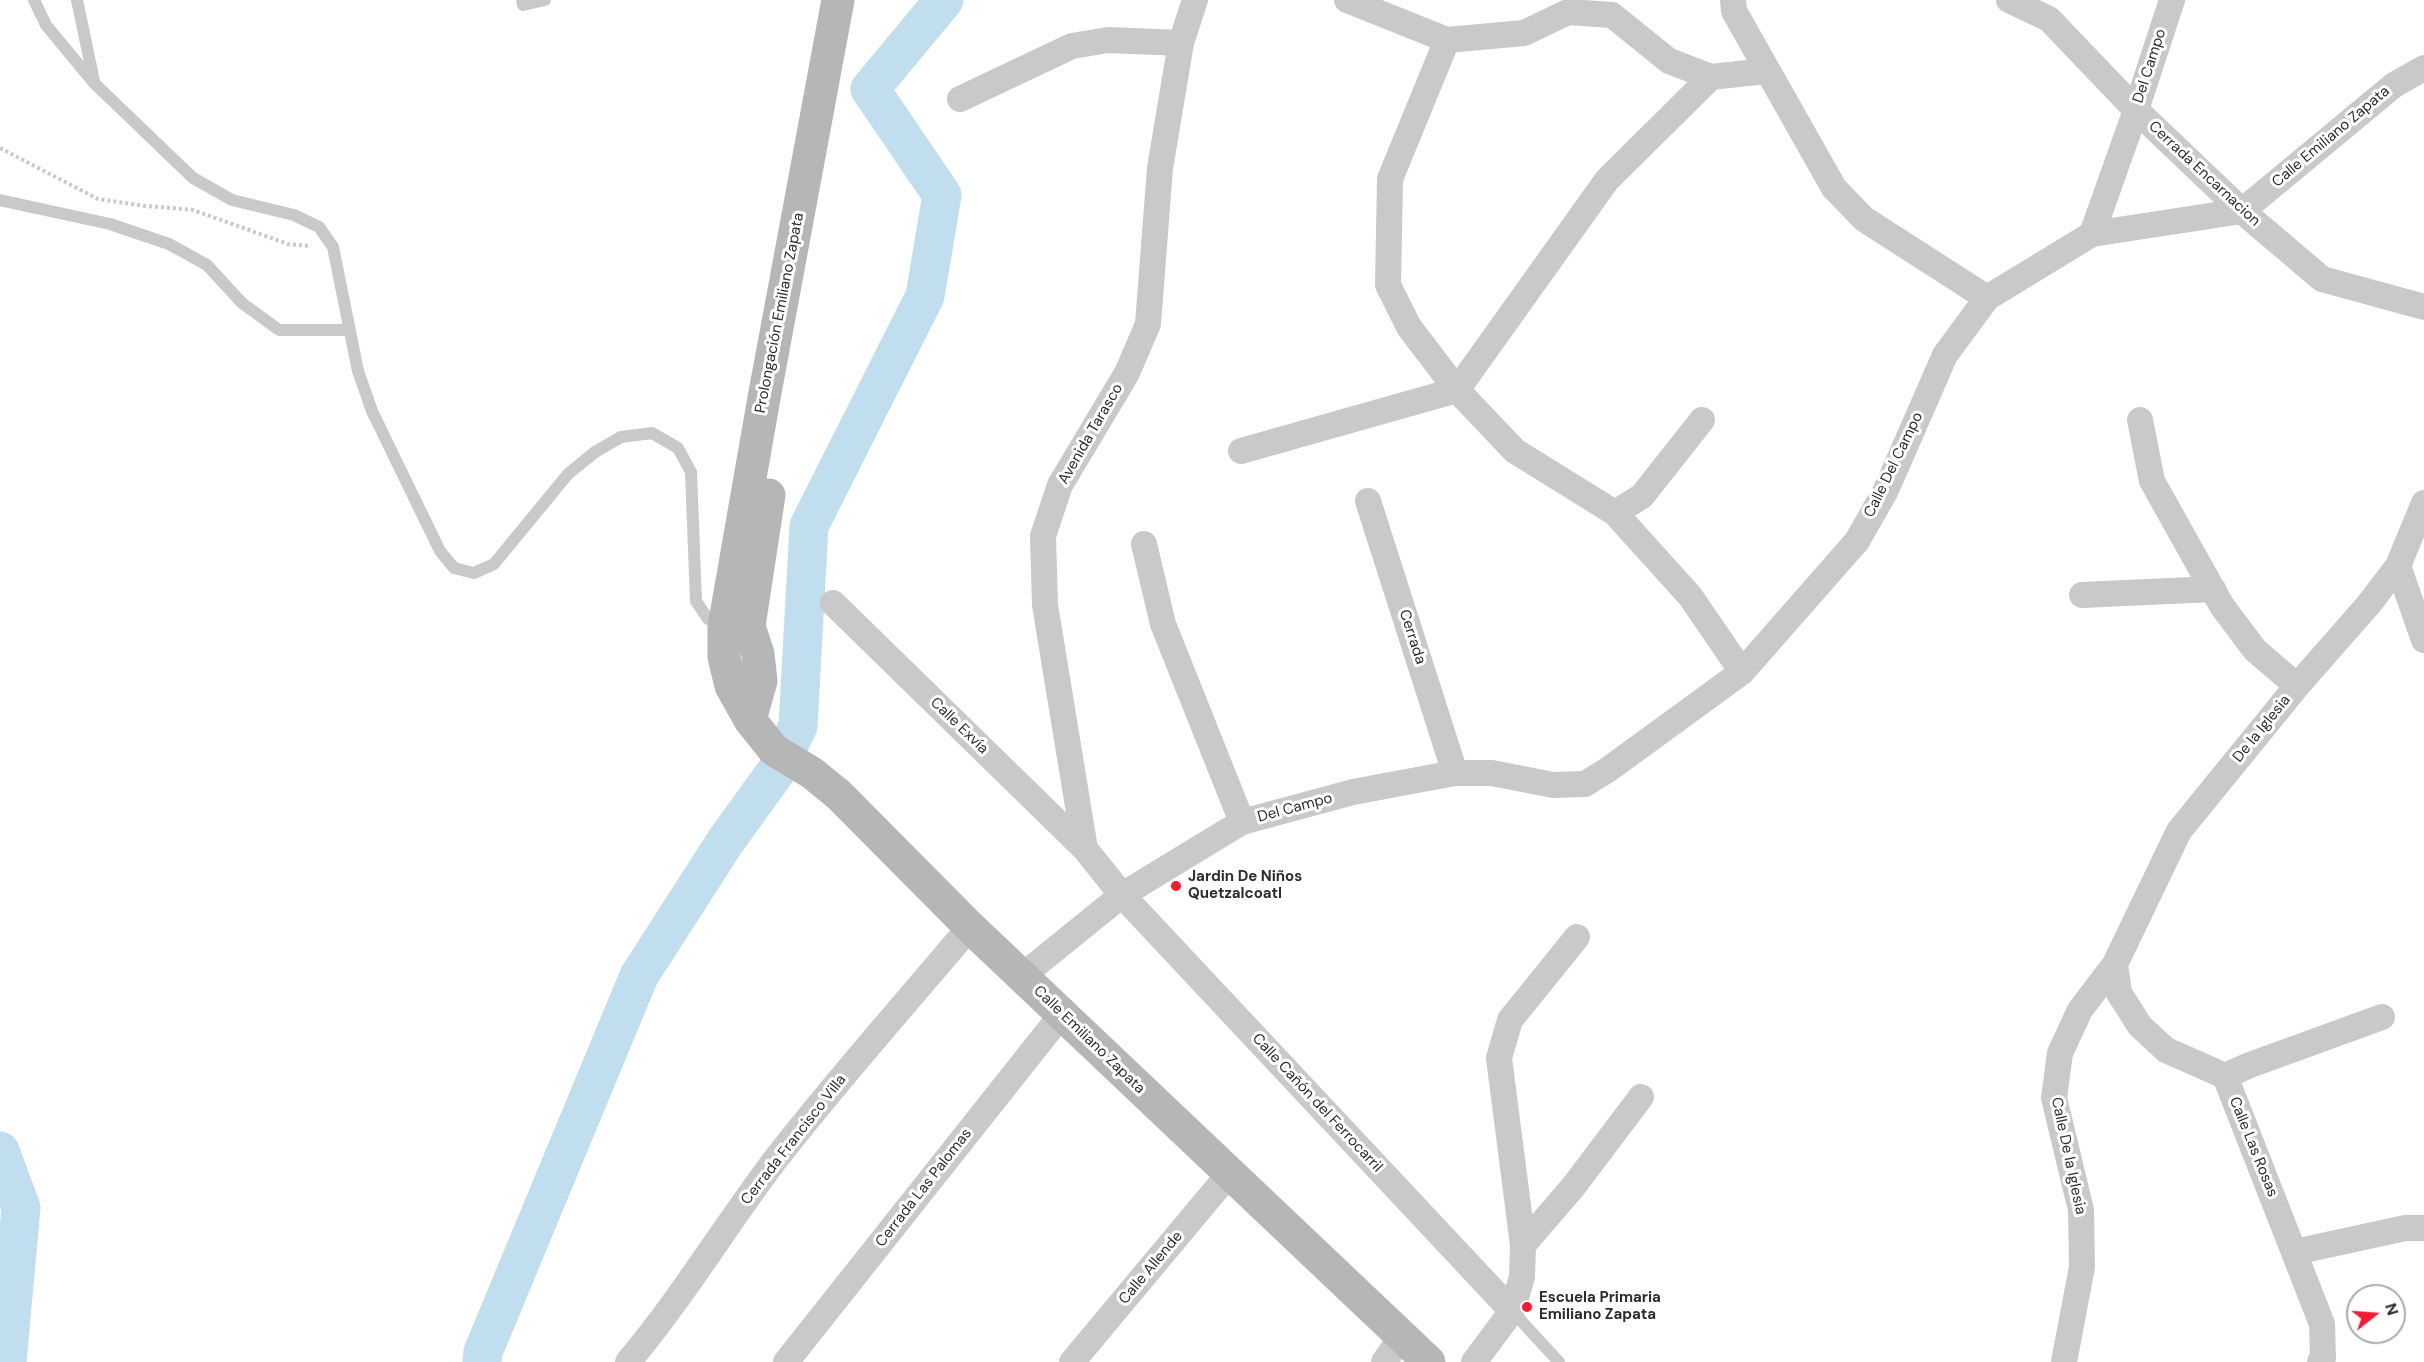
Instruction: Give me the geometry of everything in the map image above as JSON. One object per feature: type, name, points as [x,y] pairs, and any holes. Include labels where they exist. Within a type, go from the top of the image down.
[{"type":"main road","name":"Prolongación Emiliano Zapata","points":[[737,626],[764,398],[838,0]]},
{"type":"main road","name":"Prolongación Emiliano Zapata","points":[[737,626],[784,399],[858,0]]},
{"type":"main road","name":"Calle Emiliano Zapata","points":[[737,626],[758,654],[761,681],[750,720],[774,750],[812,774],[839,795],[970,927],[1230,1174],[1393,1349],[1429,1362]]},
{"type":"street","name":"Avenida Tarasco","points":[[1122,895],[1085,849],[1045,605],[1043,537],[1060,485],[1127,373],[1148,324],[1161,168],[1181,44],[1195,0]]},
{"type":"street","points":[[1347,0],[1447,40],[1524,33],[1568,6],[1612,15],[1669,61],[1711,76],[1766,71]]},
{"type":"street","points":[[1732,0],[1734,11],[1766,71],[1834,188],[1864,219],[1987,298]]},
{"type":"street","name":"Cerrada Encarnacion","points":[[2009,0],[2049,19],[2136,110],[2242,211],[2322,279],[2424,307]]},
{"type":"street","name":"Del Campo","points":[[2092,234],[2172,0]]},
{"type":"street","points":[[960,99],[1072,46],[1108,40],[1181,44]]},
{"type":"street","points":[[1447,40],[1390,179],[1388,285],[1410,327],[1457,390],[1515,452],[1615,513],[1690,596],[1742,672]]},
{"type":"street","name":"Calle Emiliano Zapata","points":[[2242,211],[2394,85],[2424,68]]},
{"type":"street","points":[[1241,452],[1457,390],[1607,180],[1711,76]]},
{"type":"street","points":[[2092,234],[2242,211]]},
{"type":"street","name":"Calle Del Campo","points":[[1609,769],[1742,672],[1857,541],[1886,490],[1945,355],[1987,298],[2092,234]]},
{"type":"street","points":[[1615,513],[1642,496],[1702,420]]},
{"type":"street","points":[[2140,420],[2152,481],[2222,606],[2255,650],[2297,686]]},
{"type":"street","name":"Cerrada","points":[[1368,501],[1455,773]]},
{"type":"street","name":"De la Iglesia","points":[[2115,964],[2179,831],[2297,686],[2369,604],[2397,566],[2424,503]]},
{"type":"street","points":[[1144,544],[1163,624],[1242,822]]},
{"type":"street","points":[[2397,566],[2424,640]]},
{"type":"street","points":[[2082,596],[2213,589]]},
{"type":"street","name":"Calle Exvía","points":[[833,603],[1085,849]]},
{"type":"street","name":"Del Campo","points":[[1022,976],[1122,895],[1242,822],[1353,792],[1455,773],[1491,773],[1553,785],[1585,784],[1609,769]]},
{"type":"street","name":"Calle Cañón del Ferrocarril","points":[[1122,895],[1512,1311]]},
{"type":"street","name":"Cerrada Francisco Villa","points":[[628,1362],[805,1121],[970,927]]},
{"type":"street","points":[[1474,1362],[1512,1311],[1522,1277],[1523,1245],[1499,1058],[1510,1020],[1577,937]]},
{"type":"street","points":[[2115,964],[2119,993],[2140,1026],[2166,1050],[2225,1076],[2382,1017]]},
{"type":"street","name":"Calle De la Iglesia","points":[[2064,1362],[2082,1267],[2081,1210],[2054,1098],[2060,1053],[2080,1010],[2115,964]]},
{"type":"street","name":"Cerrada Las Palomas","points":[[786,1362],[1062,1014]]},
{"type":"street","name":"Calle Las Rosas","points":[[2225,1076],[2322,1323],[2320,1362]]},
{"type":"street","points":[[1523,1245],[1573,1187],[1641,1097]]},
{"type":"street","name":"Calle Allende","points":[[1072,1362],[1230,1174]]},
{"type":"street","points":[[2295,1252],[2405,1228],[2424,1228]]},
{"type":"lane","points":[[34,0],[46,25],[94,83],[193,178],[232,200],[294,215],[319,227],[333,247],[358,371],[380,429],[440,551],[454,568],[474,573],[494,564],[568,474],[595,452],[621,437],[652,433],[678,448],[691,472],[696,600],[708,619],[737,626]]},
{"type":"lane","points":[[77,0],[94,83]]},
{"type":"lane","points":[[522,0],[523,5],[545,0]]},
{"type":"lane","points":[[0,200],[110,224],[169,244],[207,265],[242,303],[279,330],[350,330]]},
{"type":"lane","points":[[1512,1311],[1559,1362]]},
{"type":"path","points":[[0,148],[98,199],[194,210],[288,244],[333,247]]},
{"type":"waterway","points":[[482,1362],[483,1352],[639,976],[725,842],[777,770],[798,726],[809,526],[925,296],[942,195],[870,89],[944,0]]},
{"type":"waterway","points":[[0,1151],[21,1208],[7,1362]]},
{"type":"place","name":"Jardin De Niños Quetzalcoatl","points":[[1176,886]]},
{"type":"place","name":"Escuela Primaria Emiliano Zapata","points":[[1527,1307]]}]
